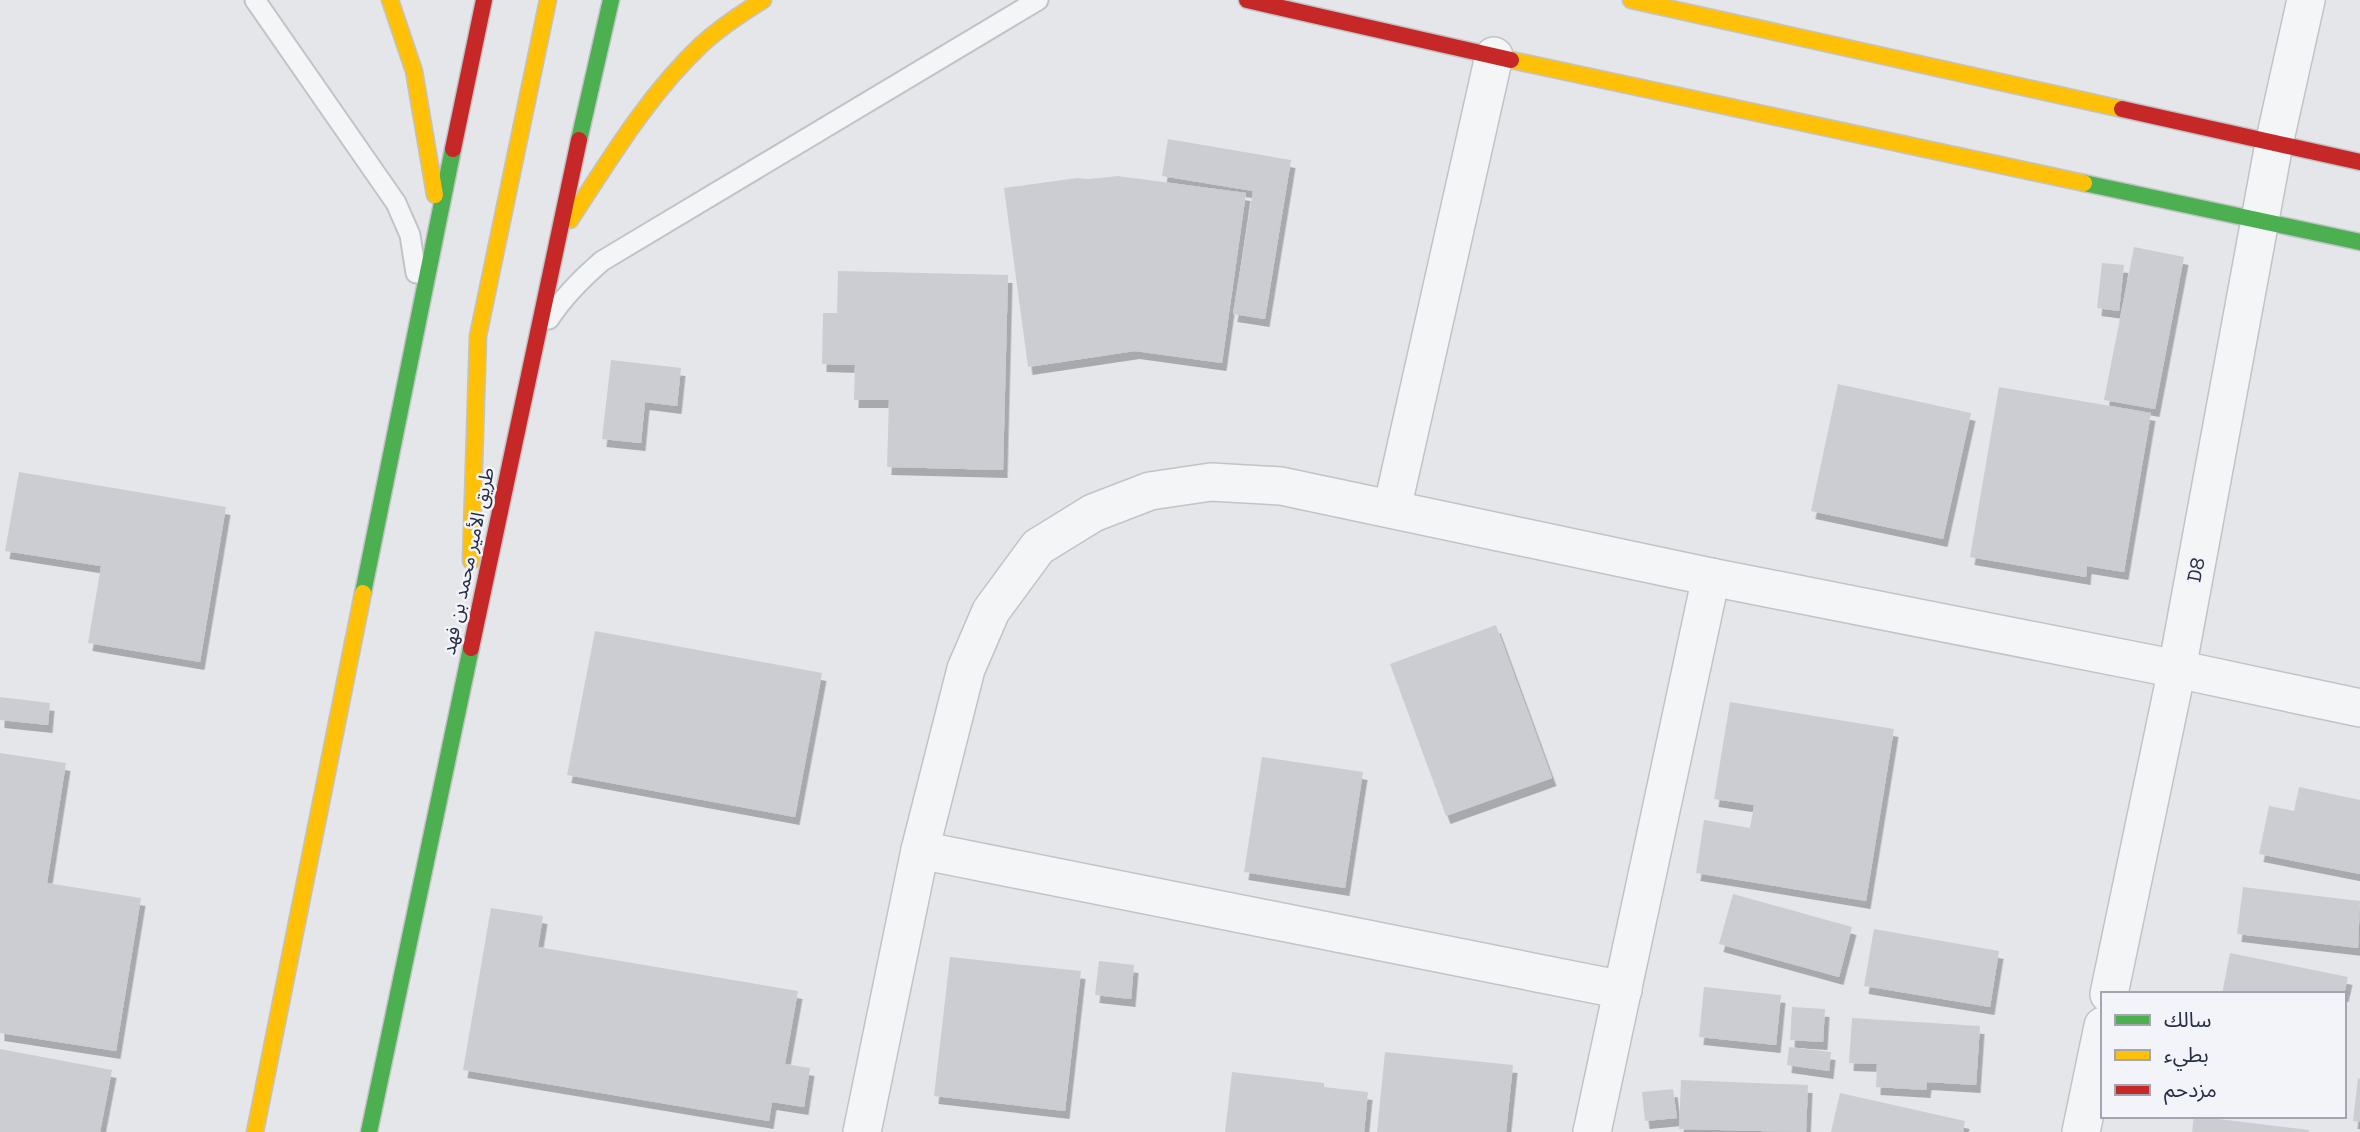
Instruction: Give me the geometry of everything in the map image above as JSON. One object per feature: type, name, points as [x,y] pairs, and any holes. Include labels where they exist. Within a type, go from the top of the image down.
[{"type":"street","points":[[390,0],[403,29],[417,84],[439,216]]},
{"type":"street","points":[[255,1132],[484,0]]},
{"type":"street","points":[[467,665],[478,336],[548,0]]},
{"type":"street","name":"طريق الأمير محمد بن فهد","points":[[369,1132],[557,239],[611,0]]},
{"type":"street","points":[[557,239],[634,122],[667,81],[707,39],[763,0]]},
{"type":"street","points":[[1247,0],[1494,56],[2360,242]]},
{"type":"street","points":[[1631,0],[2360,162]]},
{"type":"street","name":"D8","points":[[2109,992],[2177,669],[2262,221],[2274,144],[2305,0]]},
{"type":"street","points":[[1392,509],[1494,56]]},
{"type":"street","points":[[862,1132],[920,850],[966,669],[991,611],[1038,547],[1093,513],[1150,491],[1211,482],[1281,486],[1711,577],[2360,708]]},
{"type":"street","points":[[1592,1132],[1711,577]]},
{"type":"street","points":[[920,850],[1623,989]]},
{"type":"street","points":[[2081,1132],[2101,1036]]},
{"type":"lane","points":[[255,0],[396,203],[410,234],[416,270],[418,316]]},
{"type":"lane","points":[[536,341],[560,303],[580,280],[602,261],[1038,0]]},
{"type":"building","points":[[1168,139],[1291,160],[1265,319],[1233,314],[1253,191],[1162,176]]},
{"type":"building","points":[[1118,176],[1246,193],[1222,363],[1135,351],[1028,367],[1004,188],[1077,178]]},
{"type":"building","points":[[2134,247],[2184,257],[2155,409],[2104,400]]},
{"type":"building","points":[[2102,263],[2124,265],[2119,311],[2097,308]]},
{"type":"building","points":[[838,271],[1008,275],[1003,470],[887,467],[889,400],[854,400],[855,365],[822,364],[823,313],[837,313]]},
{"type":"building","points":[[611,360],[681,368],[677,406],[645,402],[641,443],[602,439]]},
{"type":"building","points":[[1838,384],[1971,413],[1943,539],[1811,511]]},
{"type":"building","points":[[1999,387],[2151,413],[2124,572],[2087,566],[2086,577],[1970,557]]},
{"type":"building","points":[[19,472],[226,507],[200,662],[88,643],[101,566],[5,551]]},
{"type":"building","points":[[1496,625],[1552,778],[1446,816],[1390,664]]},
{"type":"building","points":[[595,631],[822,673],[795,817],[567,775]]},
{"type":"building","points":[[0,697],[50,703],[48,725],[0,720]]},
{"type":"building","points":[[1730,702],[1894,729],[1866,901],[1696,873],[1704,820],[1750,828],[1754,805],[1714,799]]},
{"type":"building","points":[[0,753],[66,763],[47,883],[141,898],[116,1051],[0,1033]]},
{"type":"building","points":[[1262,757],[1363,772],[1345,888],[1244,872]]},
{"type":"building","points":[[2299,787],[2360,800],[2360,874],[2259,854],[2269,806],[2294,811]]},
{"type":"building","points":[[2243,887],[2360,901],[2358,948],[2237,934]]},
{"type":"building","points":[[1733,894],[1852,927],[1839,977],[1719,944]]},
{"type":"building","points":[[491,908],[543,916],[538,947],[798,991],[785,1064],[810,1068],[804,1107],[772,1102],[769,1121],[463,1070]]},
{"type":"building","points":[[1874,929],[1999,951],[1990,1007],[1864,986]]},
{"type":"building","points":[[2230,953],[2348,977],[2344,992],[2222,992]]},
{"type":"building","points":[[950,957],[1081,971],[1065,1111],[934,1096]]},
{"type":"building","points":[[1099,961],[1134,965],[1131,999],[1095,995]]},
{"type":"building","points":[[1704,987],[1781,995],[1776,1045],[1699,1037]]},
{"type":"building","points":[[1792,1007],[1825,1009],[1823,1042],[1790,1040]]},
{"type":"building","points":[[1852,1018],[1980,1026],[1976,1085],[1927,1082],[1926,1090],[1876,1087],[1877,1064],[1849,1063]]},
{"type":"building","points":[[1789,1047],[1831,1052],[1829,1071],[1787,1065]]},
{"type":"building","points":[[0,1049],[112,1070],[100,1132],[0,1132]]},
{"type":"building","points":[[1385,1052],[1513,1065],[1506,1132],[1377,1132]]},
{"type":"building","points":[[1232,1072],[1324,1083],[1324,1087],[1368,1092],[1364,1132],[1225,1132]]},
{"type":"building","points":[[2358,1078],[2360,1079],[2360,1122],[2353,1121]]},
{"type":"building","points":[[1681,1080],[1808,1085],[1806,1132],[1679,1129]]},
{"type":"building","points":[[1673,1089],[1677,1118],[1645,1121],[1642,1092]]},
{"type":"building","points":[[1840,1093],[1965,1121],[1963,1132],[1831,1132]]},
{"type":"building","points":[[2194,1118],[2309,1130],[2309,1132],[2192,1132]]},
{"type":"traffic: fast","points":[[579,140],[611,0]]},
{"type":"traffic: fast","points":[[363,593],[453,149]]},
{"type":"traffic: fast","points":[[2084,183],[2360,242]]},
{"type":"traffic: fast","points":[[369,1132],[471,648]]},
{"type":"traffic: slow","points":[[390,0],[414,71],[435,195]]},
{"type":"traffic: slow","points":[[471,561],[478,336],[548,0]]},
{"type":"traffic: slow","points":[[570,220],[631,128],[664,84],[709,38],[763,0]]},
{"type":"traffic: slow","points":[[1631,0],[2122,109]]},
{"type":"traffic: slow","points":[[1511,60],[2084,183]]},
{"type":"traffic: slow","points":[[255,1132],[363,593]]},
{"type":"traffic: jam","points":[[453,149],[484,0]]},
{"type":"traffic: jam","points":[[1247,0],[1511,60]]},
{"type":"traffic: jam","points":[[2122,109],[2360,162]]},
{"type":"traffic: jam","points":[[471,648],[579,140]]}]
